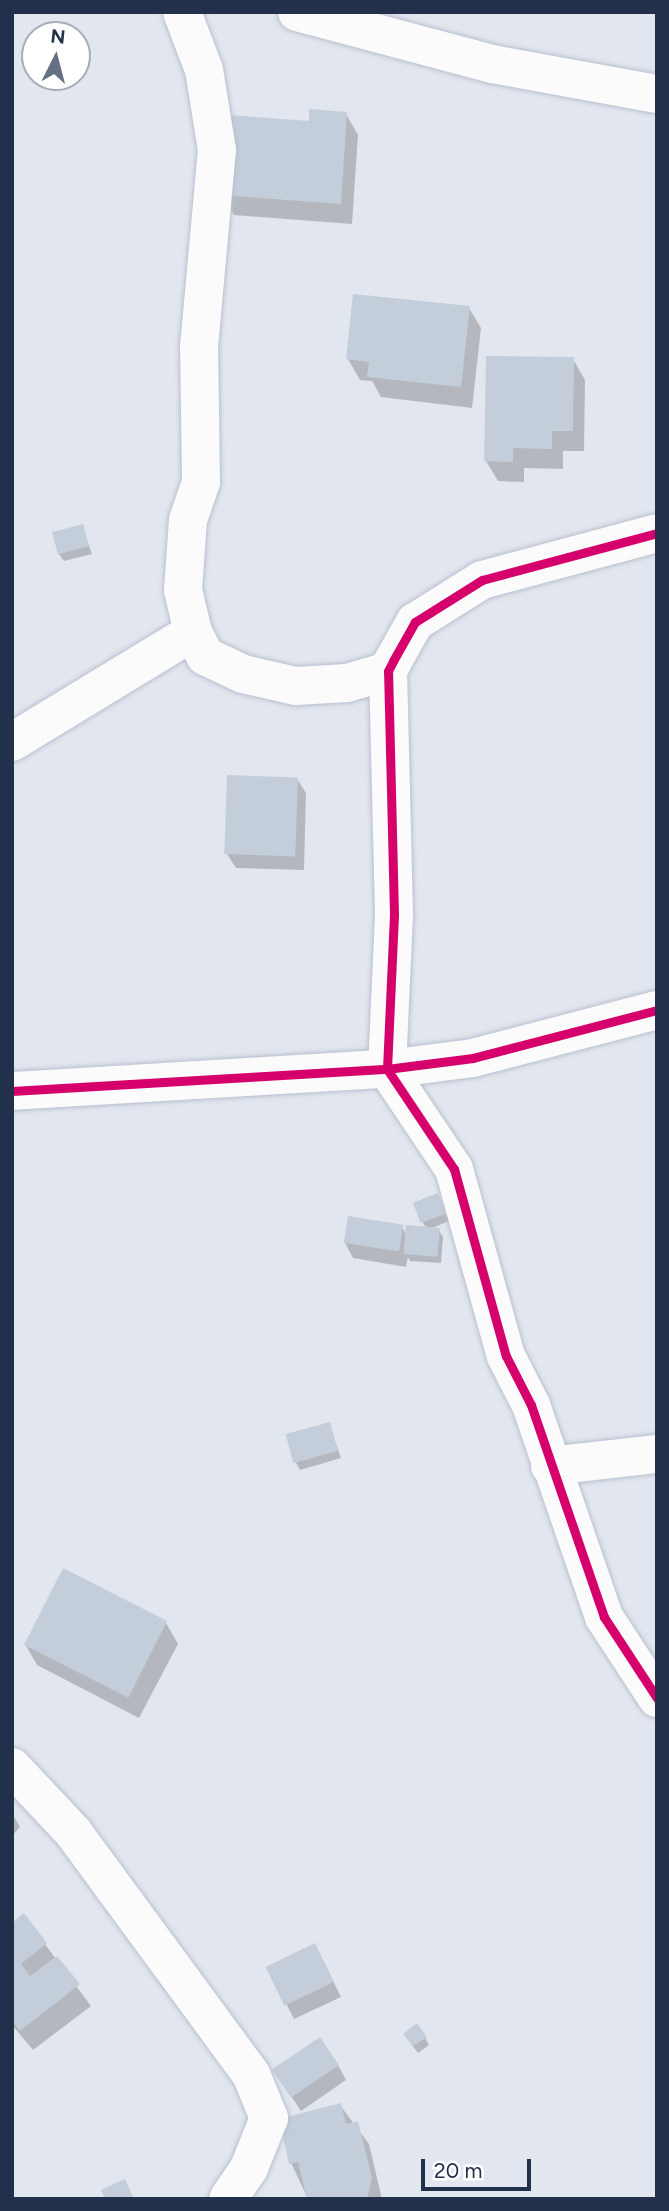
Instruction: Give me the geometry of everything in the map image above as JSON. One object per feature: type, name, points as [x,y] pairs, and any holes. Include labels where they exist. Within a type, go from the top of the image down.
[{"type":"street","points":[[182,12],[206,81],[217,150],[199,347],[201,482],[188,520],[183,590],[193,632],[205,656],[243,674],[296,686],[347,683],[388,671]]},
{"type":"street","points":[[297,12],[492,64],[657,93]]},
{"type":"street","points":[[657,533],[482,580],[415,622],[388,671],[394,914],[387,1069],[454,1169],[503,1346],[531,1405],[604,1617],[657,1698]]},
{"type":"street","points":[[12,742],[193,632]]},
{"type":"street","points":[[12,1091],[387,1069],[473,1058],[657,1010]]},
{"type":"street","points":[[550,1466],[657,1454]]},
{"type":"street","points":[[12,1767],[73,1832],[251,2074],[269,2118],[249,2168],[228,2199]]},
{"type":"building","points":[[309,109],[347,112],[341,204],[221,195],[227,115],[309,121]]},
{"type":"building","points":[[353,294],[470,306],[461,387],[367,377],[369,362],[346,359]]},
{"type":"building","points":[[486,356],[574,357],[573,431],[552,431],[552,449],[513,448],[513,462],[484,461]]},
{"type":"building","points":[[83,524],[89,546],[58,554],[52,532]]},
{"type":"building","points":[[227,775],[298,777],[295,856],[224,854]]},
{"type":"building","points":[[438,1193],[446,1214],[421,1223],[413,1203]]},
{"type":"building","points":[[348,1216],[403,1225],[399,1251],[344,1243]]},
{"type":"building","points":[[406,1225],[440,1228],[437,1257],[403,1254]]},
{"type":"building","points":[[330,1422],[338,1451],[293,1463],[286,1434]]},
{"type":"building","points":[[63,1568],[167,1621],[128,1698],[24,1645]]},
{"type":"building","points":[[24,1913],[47,1943],[21,1964],[30,1976],[57,1956],[80,1984],[20,2031],[12,2021],[12,1923]]},
{"type":"building","points":[[315,1943],[334,1982],[284,2006],[266,1967]]},
{"type":"building","points":[[417,2023],[427,2037],[413,2046],[403,2034]]},
{"type":"building","points":[[320,2037],[339,2065],[291,2098],[272,2069]]},
{"type":"building","points":[[341,2103],[346,2124],[358,2121],[372,2178],[367,2199],[307,2199],[298,2162],[289,2164],[279,2119]]},
{"type":"building","points":[[125,2179],[134,2199],[105,2199],[101,2190]]},
{"type":"cycle path","points":[[12,1091],[387,1069],[394,914],[388,671],[393,661],[415,622],[482,580],[657,533]]},
{"type":"cycle path","points":[[657,1010],[473,1058],[387,1069],[454,1169],[506,1356],[531,1405],[604,1617],[657,1698]]}]
